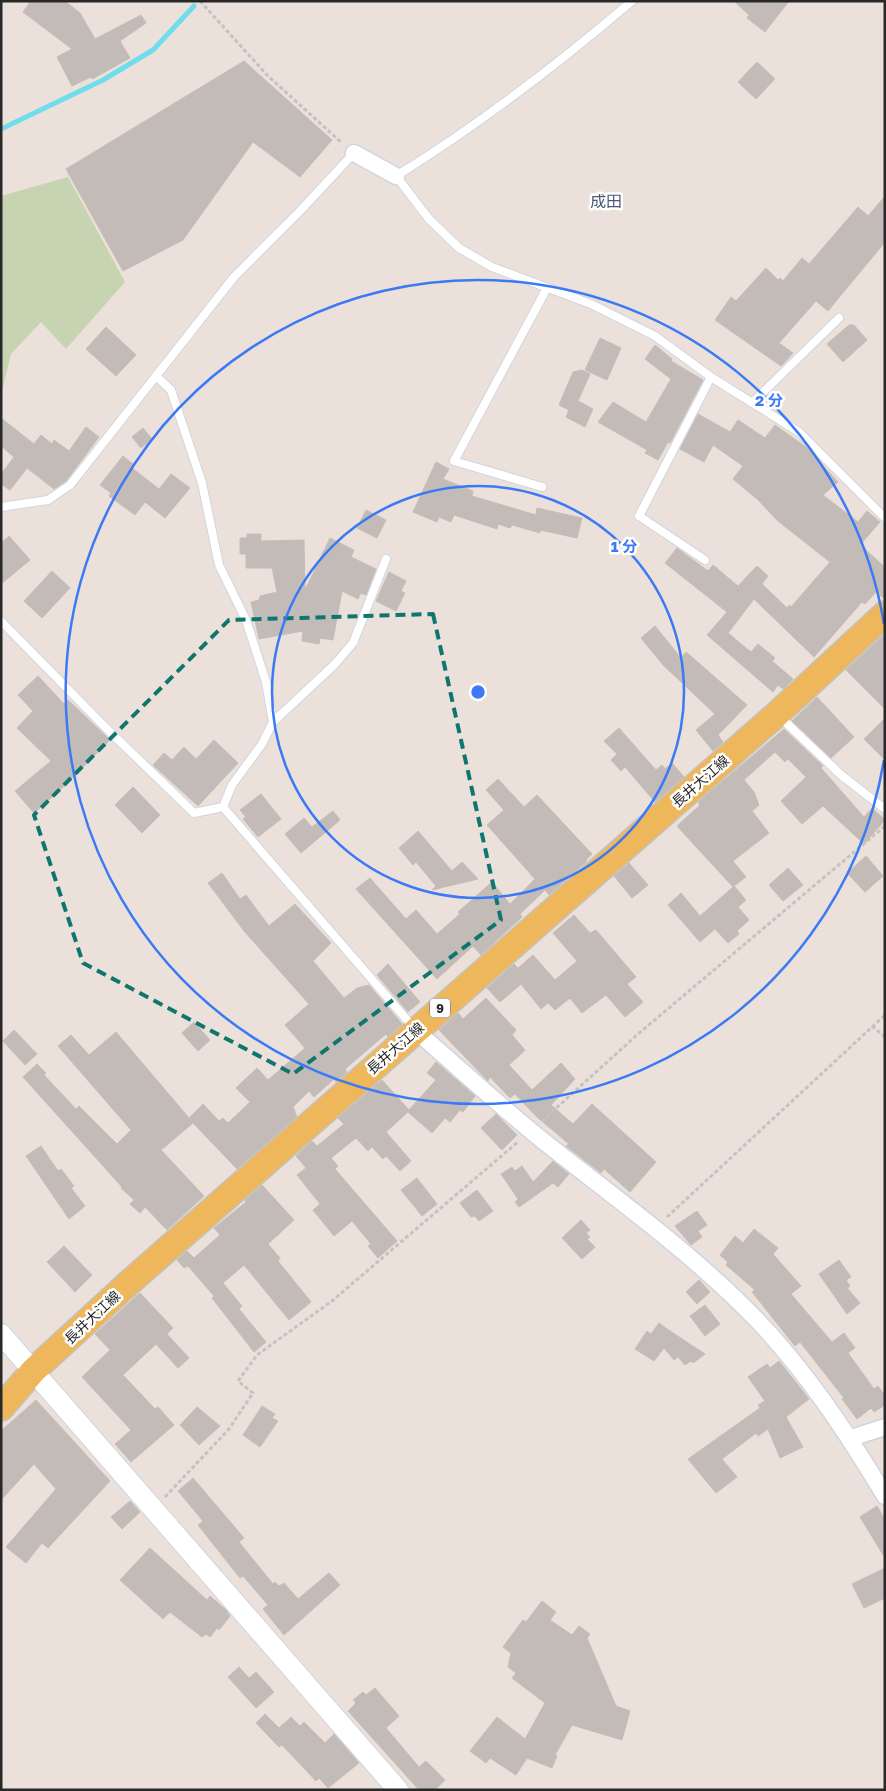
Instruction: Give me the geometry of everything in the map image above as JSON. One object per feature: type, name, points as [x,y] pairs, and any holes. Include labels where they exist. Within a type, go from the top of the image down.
[{"type":"main road","name":"長井大江線","points":[[1,1408],[34,1370],[131,1281],[777,714],[885,614]]},
{"type":"street","points":[[354,153],[396,176]]},
{"type":"street","points":[[415,1030],[532,1131],[700,1265],[756,1320],[826,1403],[851,1438],[885,1496]]},
{"type":"street","points":[[1,1334],[398,1790]]},
{"type":"street","points":[[851,1438],[885,1427]]},
{"type":"lane","points":[[632,1],[582,43],[456,139],[396,176],[429,219],[459,248],[492,267],[592,304],[655,336],[711,377],[799,432],[885,518]]},
{"type":"lane","points":[[1,506],[48,500],[70,485],[234,277],[300,211],[354,153]]},
{"type":"lane","points":[[542,487],[454,461],[547,288]]},
{"type":"lane","points":[[752,403],[839,318]]},
{"type":"lane","points":[[156,376],[171,390],[202,483],[219,565],[246,620],[266,682],[273,722]]},
{"type":"lane","points":[[705,560],[639,516],[711,377]]},
{"type":"lane","points":[[223,808],[232,785],[262,744],[273,722],[335,664],[352,643],[386,559]]},
{"type":"lane","points":[[1,621],[106,728],[194,813],[223,808]]},
{"type":"lane","points":[[777,714],[841,775],[885,809]]},
{"type":"lane","points":[[223,808],[415,1030]]},
{"type":"path","points":[[200,1],[268,76],[354,153]]},
{"type":"path","points":[[154,1508],[234,1422],[253,1393],[238,1381],[257,1355],[332,1301],[532,1131],[638,1034],[885,826]]},
{"type":"path","points":[[655,1228],[885,1015]]},
{"type":"path","points":[[872,1026],[885,1037]]},
{"type":"highlighted area","points":[[433,614],[501,920],[293,1074],[83,963],[34,815],[229,620]]},
{"type":"green space","points":[[68,177],[125,282],[66,349],[41,322],[11,354],[1,395],[1,196]]},
{"type":"building","points":[[31,1],[65,1],[80,13],[95,39],[141,15],[146,23],[120,41],[130,58],[92,79],[91,77],[72,86],[57,57],[72,49],[23,12]]},
{"type":"building","points":[[734,1],[789,1],[765,32],[747,18],[749,15]]},
{"type":"building","points":[[244,61],[332,140],[300,177],[253,142],[183,240],[123,271],[66,169]]},
{"type":"building","points":[[757,62],[775,79],[756,99],[738,82]]},
{"type":"building","points":[[885,196],[885,242],[828,311],[816,301],[779,343],[793,353],[781,366],[715,320],[731,297],[736,301],[766,268],[778,280],[780,278],[783,281],[802,258],[809,264],[858,207],[868,216]]},
{"type":"building","points":[[849,325],[854,325],[867,340],[843,362],[827,344]]},
{"type":"building","points":[[106,327],[136,355],[116,376],[86,349]]},
{"type":"building","points":[[600,338],[621,348],[607,380],[585,370]]},
{"type":"building","points":[[655,345],[672,359],[671,361],[703,380],[670,443],[668,442],[658,460],[645,453],[647,450],[598,422],[613,402],[646,422],[671,379],[645,359]]},
{"type":"building","points":[[582,370],[590,374],[578,401],[593,409],[585,427],[566,417],[569,410],[559,405],[573,372]]},
{"type":"building","points":[[698,414],[730,432],[738,420],[765,438],[775,425],[806,447],[838,482],[823,495],[858,522],[867,511],[880,522],[860,545],[885,567],[885,599],[876,592],[865,604],[862,602],[814,657],[754,599],[728,633],[751,652],[758,644],[775,658],[772,661],[793,679],[783,689],[778,685],[773,692],[707,635],[727,612],[665,563],[677,548],[708,571],[713,565],[738,586],[757,566],[768,576],[762,584],[787,608],[789,605],[791,607],[830,562],[778,521],[757,499],[733,479],[743,466],[713,445],[704,462],[680,449]]},
{"type":"building","points":[[1,418],[34,444],[41,435],[52,444],[54,440],[69,451],[86,427],[99,437],[66,481],[54,489],[27,468],[10,490],[1,484],[1,474],[14,457],[1,446]]},
{"type":"building","points":[[143,428],[152,439],[141,448],[132,437]]},
{"type":"building","points":[[123,456],[134,465],[132,468],[159,489],[171,474],[190,488],[165,518],[145,502],[135,515],[109,496],[111,493],[100,485]]},
{"type":"building","points":[[436,462],[449,469],[443,479],[473,491],[472,496],[536,515],[537,508],[582,518],[577,538],[540,530],[540,533],[512,525],[510,528],[498,524],[497,529],[454,515],[451,522],[439,517],[437,522],[413,512]]},
{"type":"building","points":[[366,510],[386,520],[377,538],[357,528]]},
{"type":"building","points":[[247,534],[261,534],[261,541],[304,540],[305,590],[330,538],[354,550],[351,557],[376,569],[366,595],[361,593],[358,599],[342,591],[333,640],[320,638],[319,644],[302,641],[303,631],[259,639],[251,602],[259,600],[260,596],[277,592],[272,568],[246,568],[246,554],[240,554],[240,538],[247,538]]},
{"type":"building","points":[[9,536],[30,560],[1,584],[1,543]]},
{"type":"building","points":[[52,571],[70,588],[42,618],[24,601]]},
{"type":"building","points":[[389,572],[406,581],[401,591],[405,593],[396,611],[376,601]]},
{"type":"building","points":[[655,626],[681,658],[686,652],[747,705],[718,735],[723,742],[713,751],[696,730],[715,714],[663,665],[641,638]]},
{"type":"building","points":[[885,634],[885,709],[846,670]]},
{"type":"building","points":[[38,676],[64,704],[68,700],[110,740],[34,813],[15,791],[51,761],[17,728],[33,711],[18,695]]},
{"type":"building","points":[[817,697],[854,737],[831,758],[792,721]]},
{"type":"building","points":[[885,718],[885,760],[864,739]]},
{"type":"building","points":[[619,728],[656,770],[662,765],[665,769],[672,763],[684,777],[655,802],[625,767],[621,771],[611,760],[617,754],[604,741]]},
{"type":"building","points":[[784,729],[823,766],[821,768],[864,817],[872,808],[885,820],[864,844],[823,806],[802,824],[781,801],[806,777],[788,759],[785,762],[775,752],[744,780],[754,792],[759,805],[752,811],[769,833],[733,861],[746,877],[734,886],[746,900],[738,907],[749,920],[737,931],[739,934],[728,943],[715,929],[700,942],[668,905],[681,893],[700,916],[733,887],[677,826],[700,805],[698,802]]},
{"type":"building","points":[[214,740],[238,763],[198,806],[153,765],[164,753],[172,760],[184,747],[196,759]]},
{"type":"building","points":[[498,779],[524,807],[537,795],[592,854],[587,861],[549,895],[545,890],[520,914],[522,917],[481,955],[473,946],[437,979],[356,889],[370,878],[406,919],[416,910],[437,934],[460,914],[458,912],[492,882],[510,904],[535,879],[487,825],[504,810],[486,790]]},
{"type":"building","points":[[133,787],[160,815],[142,833],[115,805]]},
{"type":"building","points":[[261,794],[281,819],[258,837],[243,819],[246,817],[240,810]]},
{"type":"building","points":[[333,811],[340,820],[301,853],[285,834],[304,818],[312,827]]},
{"type":"building","points":[[418,831],[452,871],[462,862],[478,879],[432,890],[436,886],[416,862],[413,865],[399,848]]},
{"type":"building","points":[[866,856],[883,876],[865,892],[847,873]]},
{"type":"building","points":[[629,863],[648,885],[632,898],[614,876]]},
{"type":"building","points":[[788,868],[803,885],[783,901],[769,885]]},
{"type":"building","points":[[222,873],[240,899],[246,895],[269,926],[295,904],[331,943],[313,961],[344,998],[357,988],[369,985],[402,1024],[388,1037],[386,1034],[345,1069],[347,1072],[336,1082],[334,1079],[314,1097],[309,1091],[293,1107],[297,1117],[237,1169],[193,1123],[161,1150],[204,1196],[167,1230],[145,1207],[140,1213],[130,1204],[134,1200],[121,1188],[23,1077],[37,1064],[46,1073],[44,1075],[76,1109],[79,1106],[117,1144],[131,1130],[58,1046],[71,1035],[89,1055],[116,1032],[189,1118],[203,1104],[219,1121],[223,1118],[228,1123],[250,1102],[236,1088],[257,1068],[268,1080],[305,1048],[285,1025],[309,1004],[244,931],[208,883]]},
{"type":"building","points":[[574,915],[590,933],[596,930],[636,977],[627,984],[643,1002],[625,1017],[606,995],[582,1013],[570,998],[555,1010],[548,1003],[541,1009],[521,984],[500,1002],[487,988],[514,964],[518,968],[533,955],[555,980],[577,961],[553,933]]},
{"type":"building","points":[[388,964],[420,1002],[408,1012],[377,975]]},
{"type":"building","points":[[486,998],[516,1030],[512,1035],[525,1050],[509,1065],[532,1090],[561,1063],[575,1079],[551,1105],[573,1124],[592,1104],[656,1162],[630,1192],[604,1169],[601,1173],[566,1146],[569,1144],[537,1117],[515,1094],[510,1098],[490,1077],[488,1081],[439,1030],[458,1013],[463,1019]]},
{"type":"building","points":[[194,1022],[210,1040],[198,1051],[182,1033]]},
{"type":"building","points":[[14,1030],[37,1054],[25,1065],[3,1041]]},
{"type":"building","points":[[436,1062],[475,1096],[463,1112],[460,1110],[450,1122],[445,1118],[432,1133],[408,1112],[386,1132],[411,1161],[400,1171],[386,1156],[383,1159],[372,1147],[368,1151],[356,1138],[331,1158],[338,1166],[335,1169],[397,1241],[378,1258],[368,1246],[371,1244],[352,1221],[334,1236],[313,1210],[320,1204],[297,1175],[306,1168],[296,1156],[312,1141],[317,1146],[344,1124],[338,1118],[382,1080],[409,1110],[436,1080],[427,1073]]},
{"type":"building","points":[[496,1114],[517,1135],[502,1150],[481,1128]]},
{"type":"building","points":[[41,1146],[58,1171],[61,1169],[74,1186],[71,1188],[85,1206],[69,1219],[26,1156]]},
{"type":"building","points":[[553,1161],[569,1174],[558,1187],[553,1183],[519,1207],[515,1202],[518,1199],[501,1174],[512,1167],[515,1171],[522,1166],[533,1182]]},
{"type":"building","points":[[417,1178],[437,1204],[422,1216],[401,1190]]},
{"type":"building","points":[[262,1185],[294,1220],[268,1244],[280,1258],[278,1261],[311,1302],[289,1320],[244,1265],[223,1283],[242,1306],[239,1309],[266,1342],[254,1352],[212,1298],[214,1296],[188,1266],[184,1268],[177,1260],[187,1251],[194,1258],[220,1235],[214,1228],[246,1202],[245,1200]]},
{"type":"building","points":[[477,1190],[493,1211],[479,1221],[475,1216],[471,1217],[460,1203]]},
{"type":"building","points":[[697,1211],[707,1225],[698,1231],[702,1237],[691,1245],[675,1226]]},
{"type":"building","points":[[581,1220],[590,1230],[586,1233],[590,1237],[587,1239],[595,1247],[582,1259],[562,1238]]},
{"type":"building","points":[[754,1229],[778,1248],[773,1254],[801,1286],[791,1294],[832,1342],[844,1333],[855,1348],[848,1353],[874,1389],[878,1386],[885,1396],[885,1405],[874,1412],[871,1408],[857,1419],[842,1399],[844,1398],[800,1342],[795,1346],[752,1292],[755,1290],[726,1265],[728,1262],[720,1255],[735,1236],[743,1243]]},
{"type":"building","points":[[64,1246],[92,1275],[75,1292],[47,1262]]},
{"type":"building","points":[[839,1260],[851,1277],[846,1280],[850,1286],[847,1288],[860,1303],[847,1314],[819,1274]]},
{"type":"building","points":[[699,1280],[710,1292],[697,1304],[686,1292]]},
{"type":"building","points":[[140,1293],[173,1328],[167,1334],[189,1358],[178,1368],[156,1344],[123,1375],[155,1409],[158,1407],[174,1425],[131,1462],[115,1444],[131,1430],[82,1377],[110,1350],[95,1334]]},
{"type":"building","points":[[705,1305],[720,1324],[705,1336],[690,1316]]},
{"type":"building","points":[[659,1323],[705,1354],[693,1363],[691,1361],[685,1365],[678,1357],[674,1360],[664,1348],[654,1361],[635,1349],[647,1331],[651,1334]]},
{"type":"building","points":[[779,1361],[809,1399],[786,1417],[803,1447],[780,1458],[768,1429],[758,1436],[756,1433],[722,1459],[737,1477],[716,1493],[688,1459],[760,1408],[758,1405],[765,1401],[748,1377],[767,1364],[770,1368]]},
{"type":"building","points":[[36,1400],[110,1481],[48,1548],[42,1543],[26,1563],[6,1547],[56,1489],[34,1464],[1,1500],[1,1431]]},
{"type":"building","points":[[262,1406],[275,1414],[272,1418],[278,1421],[260,1447],[243,1435]]},
{"type":"building","points":[[197,1407],[220,1426],[199,1445],[180,1425]]},
{"type":"building","points":[[193,1478],[244,1538],[239,1542],[273,1584],[275,1582],[279,1586],[284,1583],[298,1599],[329,1573],[340,1585],[284,1635],[263,1609],[268,1605],[243,1576],[240,1578],[198,1525],[203,1521],[178,1491]]},
{"type":"building","points":[[130,1501],[140,1512],[122,1529],[111,1517]]},
{"type":"building","points":[[877,1506],[885,1520],[885,1558],[860,1517]]},
{"type":"building","points":[[150,1548],[207,1600],[210,1596],[226,1610],[230,1616],[219,1630],[217,1628],[210,1637],[206,1634],[202,1637],[170,1612],[163,1619],[120,1580]]},
{"type":"building","points":[[885,1568],[885,1598],[864,1608],[852,1584]]},
{"type":"building","points":[[542,1601],[556,1612],[550,1620],[572,1635],[579,1626],[590,1634],[587,1638],[616,1706],[630,1711],[622,1740],[572,1725],[555,1755],[557,1756],[552,1768],[527,1758],[516,1775],[490,1758],[486,1763],[470,1751],[497,1717],[525,1739],[545,1703],[512,1678],[516,1673],[508,1667],[511,1653],[503,1647],[523,1620],[526,1622]]},
{"type":"building","points":[[239,1667],[249,1678],[256,1672],[274,1692],[256,1708],[228,1677]]},
{"type":"building","points":[[375,1688],[399,1716],[386,1728],[419,1767],[426,1761],[445,1780],[435,1790],[419,1790],[348,1711],[356,1703],[353,1700],[363,1692],[366,1695]]},
{"type":"building","points":[[265,1714],[279,1728],[291,1717],[300,1726],[304,1722],[325,1743],[334,1734],[359,1763],[328,1788],[319,1778],[316,1781],[282,1745],[279,1747],[256,1723]]},
{"type":"waterway","points":[[1,129],[103,80],[153,50],[194,6]]},
{"type":"district","name":"成田","points":[[606,201]]}]
